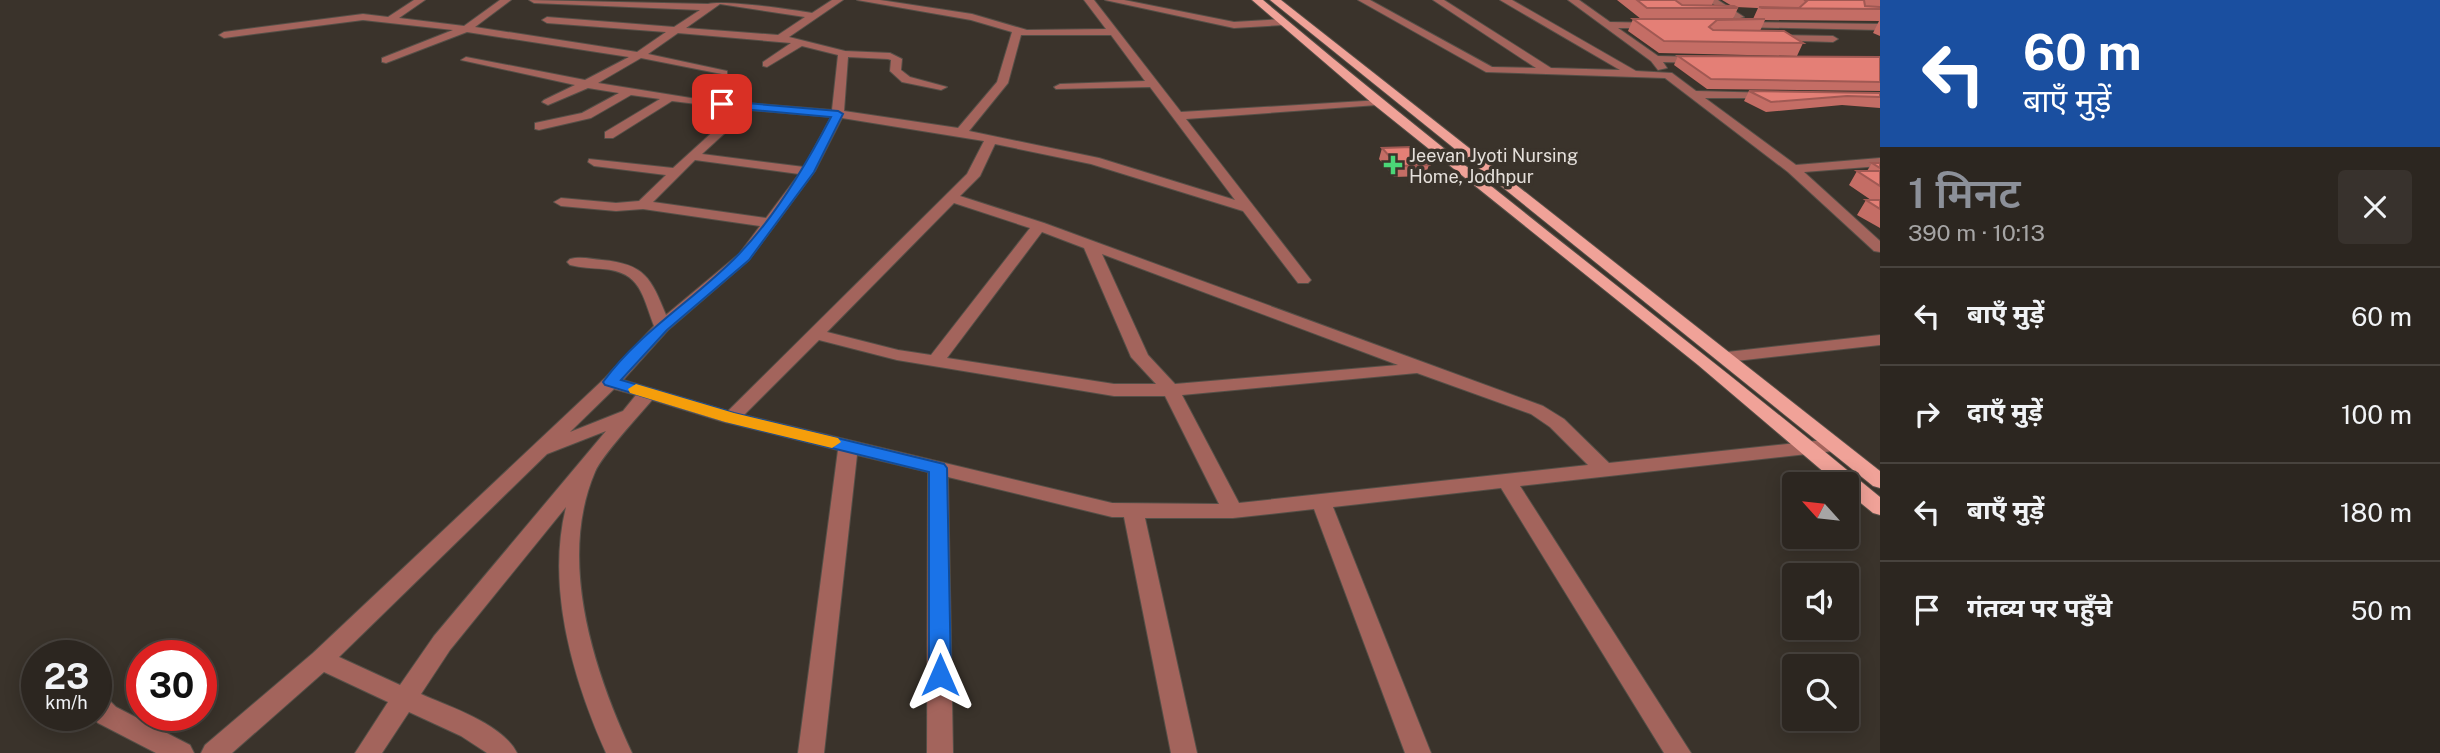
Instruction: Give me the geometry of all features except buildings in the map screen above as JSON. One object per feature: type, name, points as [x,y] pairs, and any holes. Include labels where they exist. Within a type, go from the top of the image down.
[{"type":"main road","points":[[1257,0],[1377,102],[1704,361],[1880,508]]},
{"type":"main road","points":[[1275,0],[1880,481]]},
{"type":"street","points":[[391,19],[420,0]]},
{"type":"street","points":[[386,60],[466,29],[506,0]]},
{"type":"street","points":[[534,0],[708,8]]},
{"type":"street","points":[[548,102],[618,69],[719,0],[814,16]]},
{"type":"street","points":[[780,38],[838,0]]},
{"type":"street","points":[[862,0],[980,19],[1021,33],[1113,32]]},
{"type":"street","points":[[1088,0],[1303,280]]},
{"type":"street","points":[[1110,0],[1234,25],[1283,22]]},
{"type":"street","points":[[1363,0],[1490,70],[1668,75]]},
{"type":"street","points":[[1438,0],[1549,72]]},
{"type":"street","points":[[1505,0],[1635,74]]},
{"type":"street","points":[[1573,0],[1655,59],[1668,75],[1793,169],[1880,248]]},
{"type":"street","points":[[1712,0],[1794,50]]},
{"type":"street","points":[[1704,12],[1744,12]]},
{"type":"street","points":[[224,35],[363,17],[391,19],[639,55],[723,73]]},
{"type":"street","points":[[547,20],[780,38],[833,49],[843,54],[890,56],[897,59],[895,71],[901,78],[941,88]]},
{"type":"street","points":[[1608,25],[1661,25]]},
{"type":"street","points":[[1726,25],[1880,27]]},
{"type":"street","points":[[961,132],[1002,83],[1021,33]]},
{"type":"street","points":[[1762,38],[1833,39]]},
{"type":"street","points":[[766,64],[800,42]]},
{"type":"street","points":[[214,753],[321,660],[426,557],[540,452],[662,327],[744,257],[808,172],[838,114],[843,54]]},
{"type":"street","points":[[1655,59],[1708,60]]},
{"type":"street","points":[[466,60],[670,98],[838,114],[961,132],[1094,161],[1251,209]]},
{"type":"street","points":[[1060,88],[1153,84]]},
{"type":"street","points":[[539,126],[566,123],[590,116],[629,91]]},
{"type":"street","points":[[1695,94],[1788,95]]},
{"type":"street","points":[[608,135],[670,98]]},
{"type":"street","points":[[1177,116],[1377,102]]},
{"type":"street","points":[[643,205],[747,107]]},
{"type":"street","points":[[731,418],[973,176],[991,139]]},
{"type":"street","points":[[692,156],[808,172]]},
{"type":"street","points":[[594,162],[676,172]]},
{"type":"street","points":[[1793,169],[1880,162]]},
{"type":"street","points":[[951,198],[1039,226],[1537,410],[1557,424],[1605,471]]},
{"type":"street","points":[[561,202],[626,207],[643,205],[768,223]]},
{"type":"street","points":[[936,361],[1039,226]]},
{"type":"street","points":[[1091,247],[1140,357],[1171,390],[1233,511]]},
{"type":"street","points":[[575,262],[620,265],[634,270],[642,276],[662,327]]},
{"type":"street","points":[[816,334],[936,361],[1114,390],[1171,390],[1418,368]]},
{"type":"street","points":[[1727,358],[1880,340]]},
{"type":"street","points":[[611,382],[731,418],[1112,510],[1233,511],[1835,444]]},
{"type":"street","points":[[368,753],[442,643],[586,464],[648,393]]},
{"type":"street","points":[[540,452],[629,415]]},
{"type":"street","points":[[811,753],[848,446]]},
{"type":"street","points":[[586,464],[570,541],[571,592],[589,676],[619,753]]},
{"type":"street","points":[[938,468],[940,753]]},
{"type":"street","points":[[1507,482],[1678,753]]},
{"type":"street","points":[[1321,502],[1418,753]]},
{"type":"street","points":[[1133,510],[1184,753]]},
{"type":"street","points":[[321,660],[470,728],[504,753]]},
{"type":"street","points":[[112,718],[181,753]]},
{"type":"slow traffic","points":[[636,389],[731,418],[832,442]]},
{"type":"place","name":"Jeevan Jyoti Nursing Home, Jodhpur","points":[[1393,165]]},
{"type":"route","points":[[722,104],[838,114],[808,172],[744,257],[662,327],[611,382],[731,418],[938,468],[940,675]]}]
